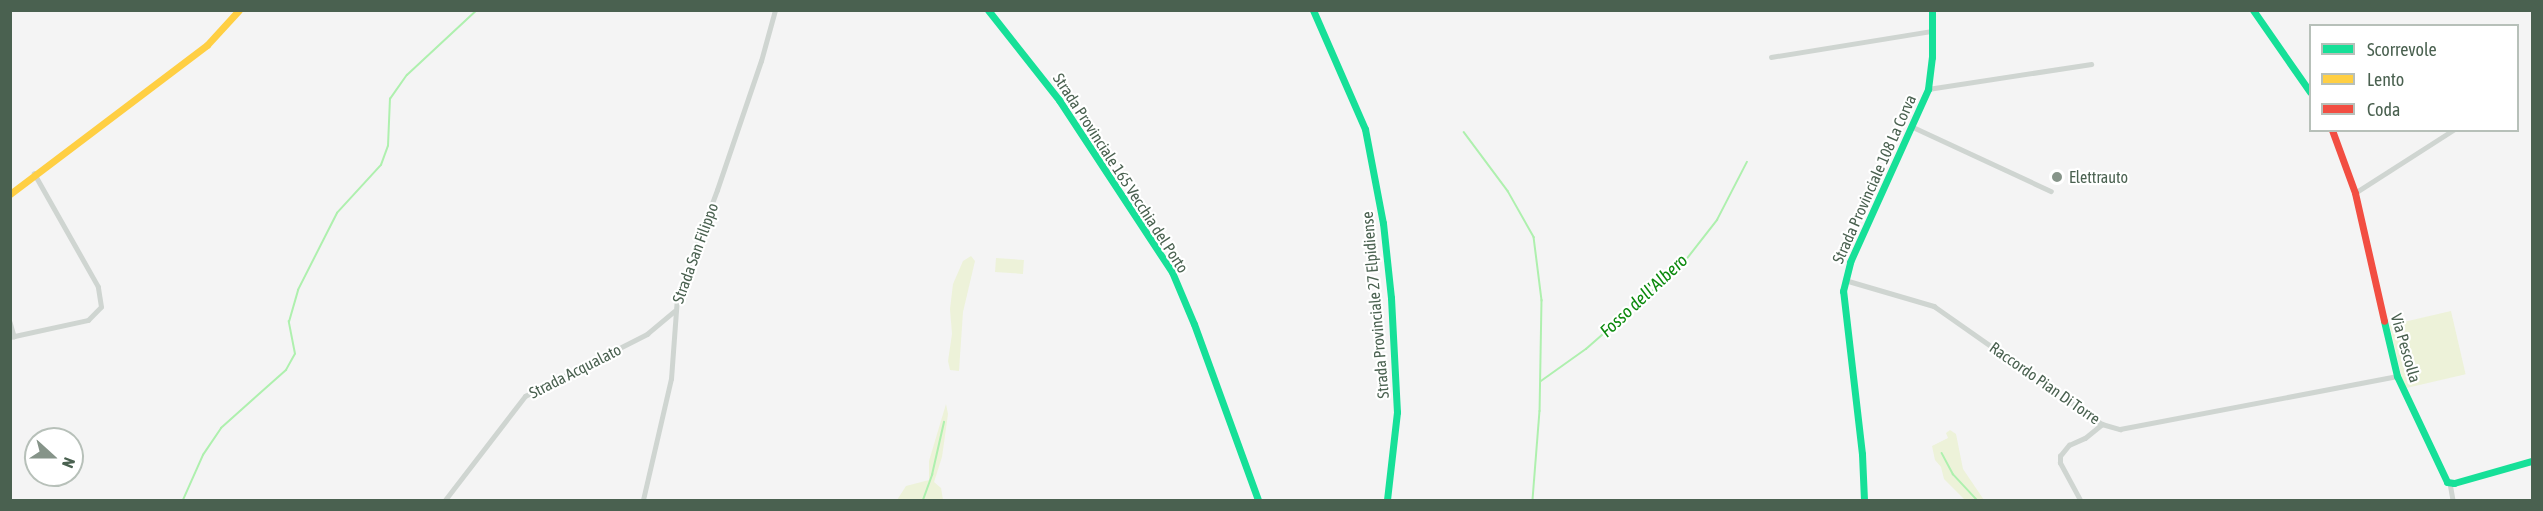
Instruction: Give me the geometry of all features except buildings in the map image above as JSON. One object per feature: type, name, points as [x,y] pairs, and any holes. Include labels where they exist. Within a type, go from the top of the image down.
[{"type":"street","points":[[10,194],[207,45],[239,10]]},
{"type":"street","name":"Strada San Filippo","points":[[643,501],[672,373],[676,323],[674,311],[681,283],[717,190],[758,72],[775,10]]},
{"type":"street","name":"Strada Provinciale 165 Vecchia del Porto","points":[[988,10],[1059,100],[1172,272],[1191,316],[1258,501]]},
{"type":"street","name":"Strada Provinciale 27 Elpidiense","points":[[1313,10],[1365,129],[1383,223],[1397,412],[1387,501]]},
{"type":"street","name":"Strada Provinciale 108 La Corva","points":[[1864,501],[1860,431],[1844,314],[1845,280],[1850,262],[1913,128],[1928,89],[1932,10]]},
{"type":"street","points":[[2253,10],[2309,91]]},
{"type":"street","points":[[1771,57],[1932,31]]},
{"type":"street","points":[[1928,89],[2091,63]]},
{"type":"street","points":[[1913,128],[2051,191]]},
{"type":"street","name":"Via Pescolla","points":[[2333,132],[2355,193],[2397,376],[2443,477],[2450,483]]},
{"type":"street","points":[[2355,193],[2450,132]]},
{"type":"street","points":[[10,322],[12,337],[88,320],[101,307],[98,287],[34,174]]},
{"type":"street","name":"Raccordo Pian Di Torre","points":[[1845,280],[1934,306],[2102,423],[2120,429],[2397,376]]},
{"type":"street","name":"Strada Acqualato","points":[[445,501],[525,396],[647,334],[674,311]]},
{"type":"street","points":[[2080,501],[2060,463],[2060,456],[2069,445],[2085,438],[2102,423]]},
{"type":"street","points":[[2453,501],[2450,483],[2532,461]]},
{"type":"green space","points":[[971,256],[975,261],[963,312],[959,371],[950,370],[948,361],[952,334],[950,309],[953,284],[963,261]]},
{"type":"green space","points":[[996,258],[1024,260],[1023,274],[995,272]]},
{"type":"green space","points":[[2451,311],[2466,374],[2404,389],[2390,325]]},
{"type":"green space","points":[[946,404],[948,414],[942,457],[934,482],[941,488],[943,500],[897,500],[906,486],[929,480],[929,461]]},
{"type":"green space","points":[[1950,430],[1956,434],[1963,469],[1984,500],[1965,500],[1944,479],[1941,467],[1935,460],[1932,446],[1948,438],[1946,433]]},
{"type":"waterway","points":[[183,500],[203,455],[221,428],[286,370],[295,354],[289,322],[298,290],[337,213],[381,165],[388,146],[390,99],[407,75],[477,10]]},
{"type":"waterway","name":"Fosso dell'Albero","points":[[1464,132],[1508,191],[1534,237],[1542,300],[1540,411],[1533,500]]},
{"type":"waterway","name":"Fosso dell'Albero","points":[[1541,381],[1586,349],[1682,265],[1717,220],[1747,162]]},
{"type":"waterway","points":[[923,500],[932,475],[944,422]]},
{"type":"waterway","points":[[1942,453],[1953,474],[1977,500]]},
{"type":"traffic: fast","points":[[988,10],[1059,100],[1172,272],[1194,324],[1258,500]]},
{"type":"traffic: fast","points":[[1313,10],[1365,129],[1383,223],[1391,298],[1397,412],[1387,500]]},
{"type":"traffic: fast","points":[[1864,500],[1862,454],[1843,291],[1850,262],[1928,89],[1932,57],[1932,10]]},
{"type":"traffic: fast","points":[[2253,10],[2309,91]]},
{"type":"traffic: fast","points":[[2384,321],[2397,376],[2447,482],[2454,483],[2532,461]]},
{"type":"traffic: slow","points":[[10,194],[207,45],[239,10]]},
{"type":"traffic: jam","points":[[2333,132],[2355,193],[2384,321]]},
{"type":"place","name":"Elettrauto","points":[[2057,177]]}]
